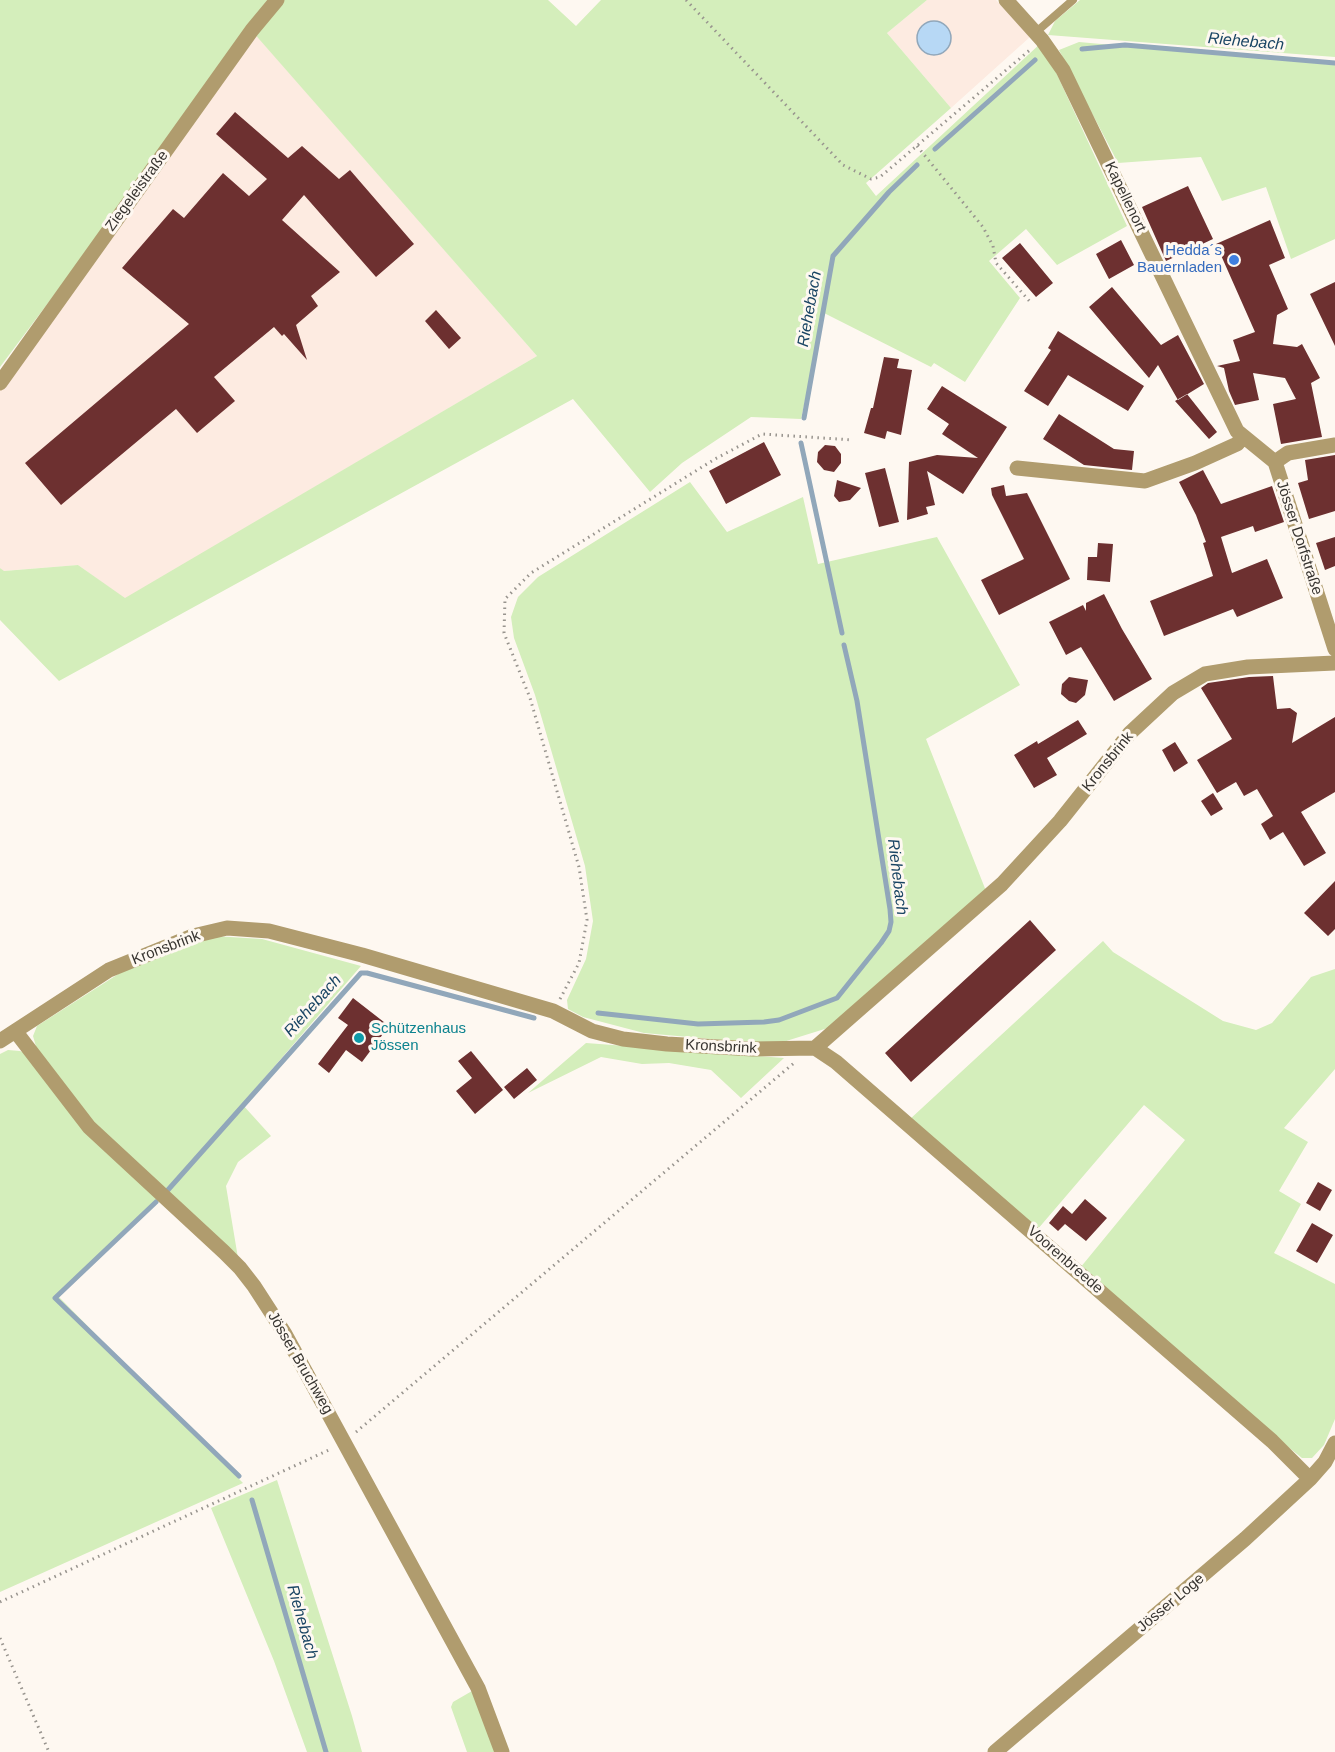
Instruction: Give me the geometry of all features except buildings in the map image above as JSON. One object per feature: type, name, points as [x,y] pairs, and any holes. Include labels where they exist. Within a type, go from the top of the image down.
[{"type":"street","name":"Ziegeleistraße","points":[[0,383],[245,40],[277,0]]},
{"type":"street","name":"Kapellenort","points":[[1006,0],[1064,70],[1238,431],[1275,462]]},
{"type":"street","points":[[1017,468],[1145,481],[1206,458],[1237,444],[1243,437]]},
{"type":"street","points":[[1275,462],[1288,453],[1335,445]]},
{"type":"street","name":"Jösser Dorfstraße","points":[[1275,462],[1335,649]]},
{"type":"street","name":"Kronsbrink","points":[[0,1041],[109,970],[193,936],[227,928],[269,931],[362,955],[553,1011],[592,1031],[623,1039],[753,1049],[814,1047],[1002,884],[1060,821],[1130,733],[1173,693],[1205,674],[1248,667],[1335,663]]},
{"type":"street","name":"Jösser Bruchweg","points":[[16,1032],[89,1127],[240,1268],[285,1334],[478,1688],[502,1752]]},
{"type":"street","name":"Voorenbreede","points":[[814,1047],[836,1062],[1237,1410],[1310,1479]]},
{"type":"street","name":"Jösser Loge","points":[[996,1752],[1245,1539],[1310,1479],[1325,1462],[1335,1443]]},
{"type":"lane","points":[[1038,37],[1073,0]]},
{"type":"path","points":[[686,0],[843,165],[871,179],[880,177],[917,146],[1038,37]]},
{"type":"path","points":[[917,146],[983,227],[993,246],[996,263],[1032,304]]},
{"type":"path","points":[[553,1011],[579,963],[587,920],[579,867],[531,698],[504,633],[505,599],[531,573],[715,459],[762,434],[853,440]]},
{"type":"path","points":[[0,1602],[344,1442],[814,1047]]},
{"type":"path","points":[[0,1638],[49,1752]]},
{"type":"shaded area","points":[[927,0],[996,0],[1030,37],[951,108],[887,33]]},
{"type":"shaded area","points":[[252,30],[537,356],[125,599],[78,565],[3,571],[0,568],[0,383]]},
{"type":"green space","points":[[0,0],[548,0],[576,26],[601,0],[927,0],[887,33],[951,108],[866,183],[876,196],[1042,42],[1127,226],[1057,265],[1026,229],[989,261],[1020,298],[965,382],[934,363],[931,367],[824,313],[801,419],[751,417],[682,463],[650,492],[573,399],[59,681],[0,620],[0,568],[4,571],[78,565],[125,598],[537,356],[252,31],[0,367]]},
{"type":"green space","points":[[1080,0],[1335,0],[1335,57],[1048,35],[1055,21]]},
{"type":"green space","points":[[1079,42],[1335,65],[1335,239],[1291,259],[1266,187],[1222,201],[1201,157],[1118,163],[1059,50]]},
{"type":"green space","points":[[690,482],[727,532],[803,497],[818,564],[937,537],[1020,685],[926,739],[988,896],[831,1027],[783,1042],[744,1042],[644,1033],[583,1017],[568,1009],[567,1000],[586,959],[593,921],[585,866],[535,695],[514,638],[511,617],[518,597],[538,577]]},
{"type":"green space","points":[[214,936],[262,939],[361,966],[242,1104],[271,1136],[238,1162],[226,1186],[238,1258],[90,1124],[37,1050],[33,1036],[37,1026],[123,971]]},
{"type":"green space","points":[[1103,941],[1113,952],[1223,1021],[1256,1030],[1272,1023],[1311,977],[1335,969],[1335,1069],[1284,1128],[1308,1142],[1279,1191],[1301,1204],[1274,1253],[1335,1284],[1335,1419],[1324,1445],[1312,1458],[1302,1458],[1287,1446],[1080,1268],[1185,1140],[1144,1105],[1037,1230],[909,1120]]},
{"type":"green space","points":[[586,1043],[784,1058],[741,1098],[711,1070],[669,1063],[642,1064],[601,1057],[528,1093]]},
{"type":"green space","points":[[8,1050],[20,1051],[29,1055],[159,1199],[57,1295],[243,1483],[0,1592],[0,1054]]},
{"type":"green space","points":[[277,1480],[362,1752],[307,1752],[274,1661],[211,1508]]},
{"type":"green space","points":[[472,1691],[497,1752],[467,1752],[451,1707],[453,1702]]},
{"type":"water","points":[[934,21],[946,26],[951,38],[946,50],[934,55],[922,50],[917,38],[922,26]]},
{"type":"waterway","name":"Riehebach","points":[[1082,49],[1125,45],[1335,63]]},
{"type":"waterway","name":"Riehebach","points":[[935,149],[1035,60]]},
{"type":"waterway","name":"Riehebach","points":[[804,418],[833,256],[889,192],[917,165]]},
{"type":"waterway","name":"Riehebach","points":[[801,443],[842,633]]},
{"type":"waterway","name":"Riehebach","points":[[598,1013],[698,1024],[779,1020],[837,998],[881,943],[889,931],[890,909],[857,701],[844,645]]},
{"type":"waterway","name":"Riehebach","points":[[167,1191],[361,973],[534,1018]]},
{"type":"waterway","name":"Riehebach","points":[[156,1202],[55,1298],[239,1476]]},
{"type":"waterway","name":"Riehebach","points":[[252,1500],[326,1752]]},
{"type":"place","name":"Hedda´s Bauernladen","points":[[1234,260]]},
{"type":"place","name":"Schützenhaus Jössen","points":[[359,1038]]}]
